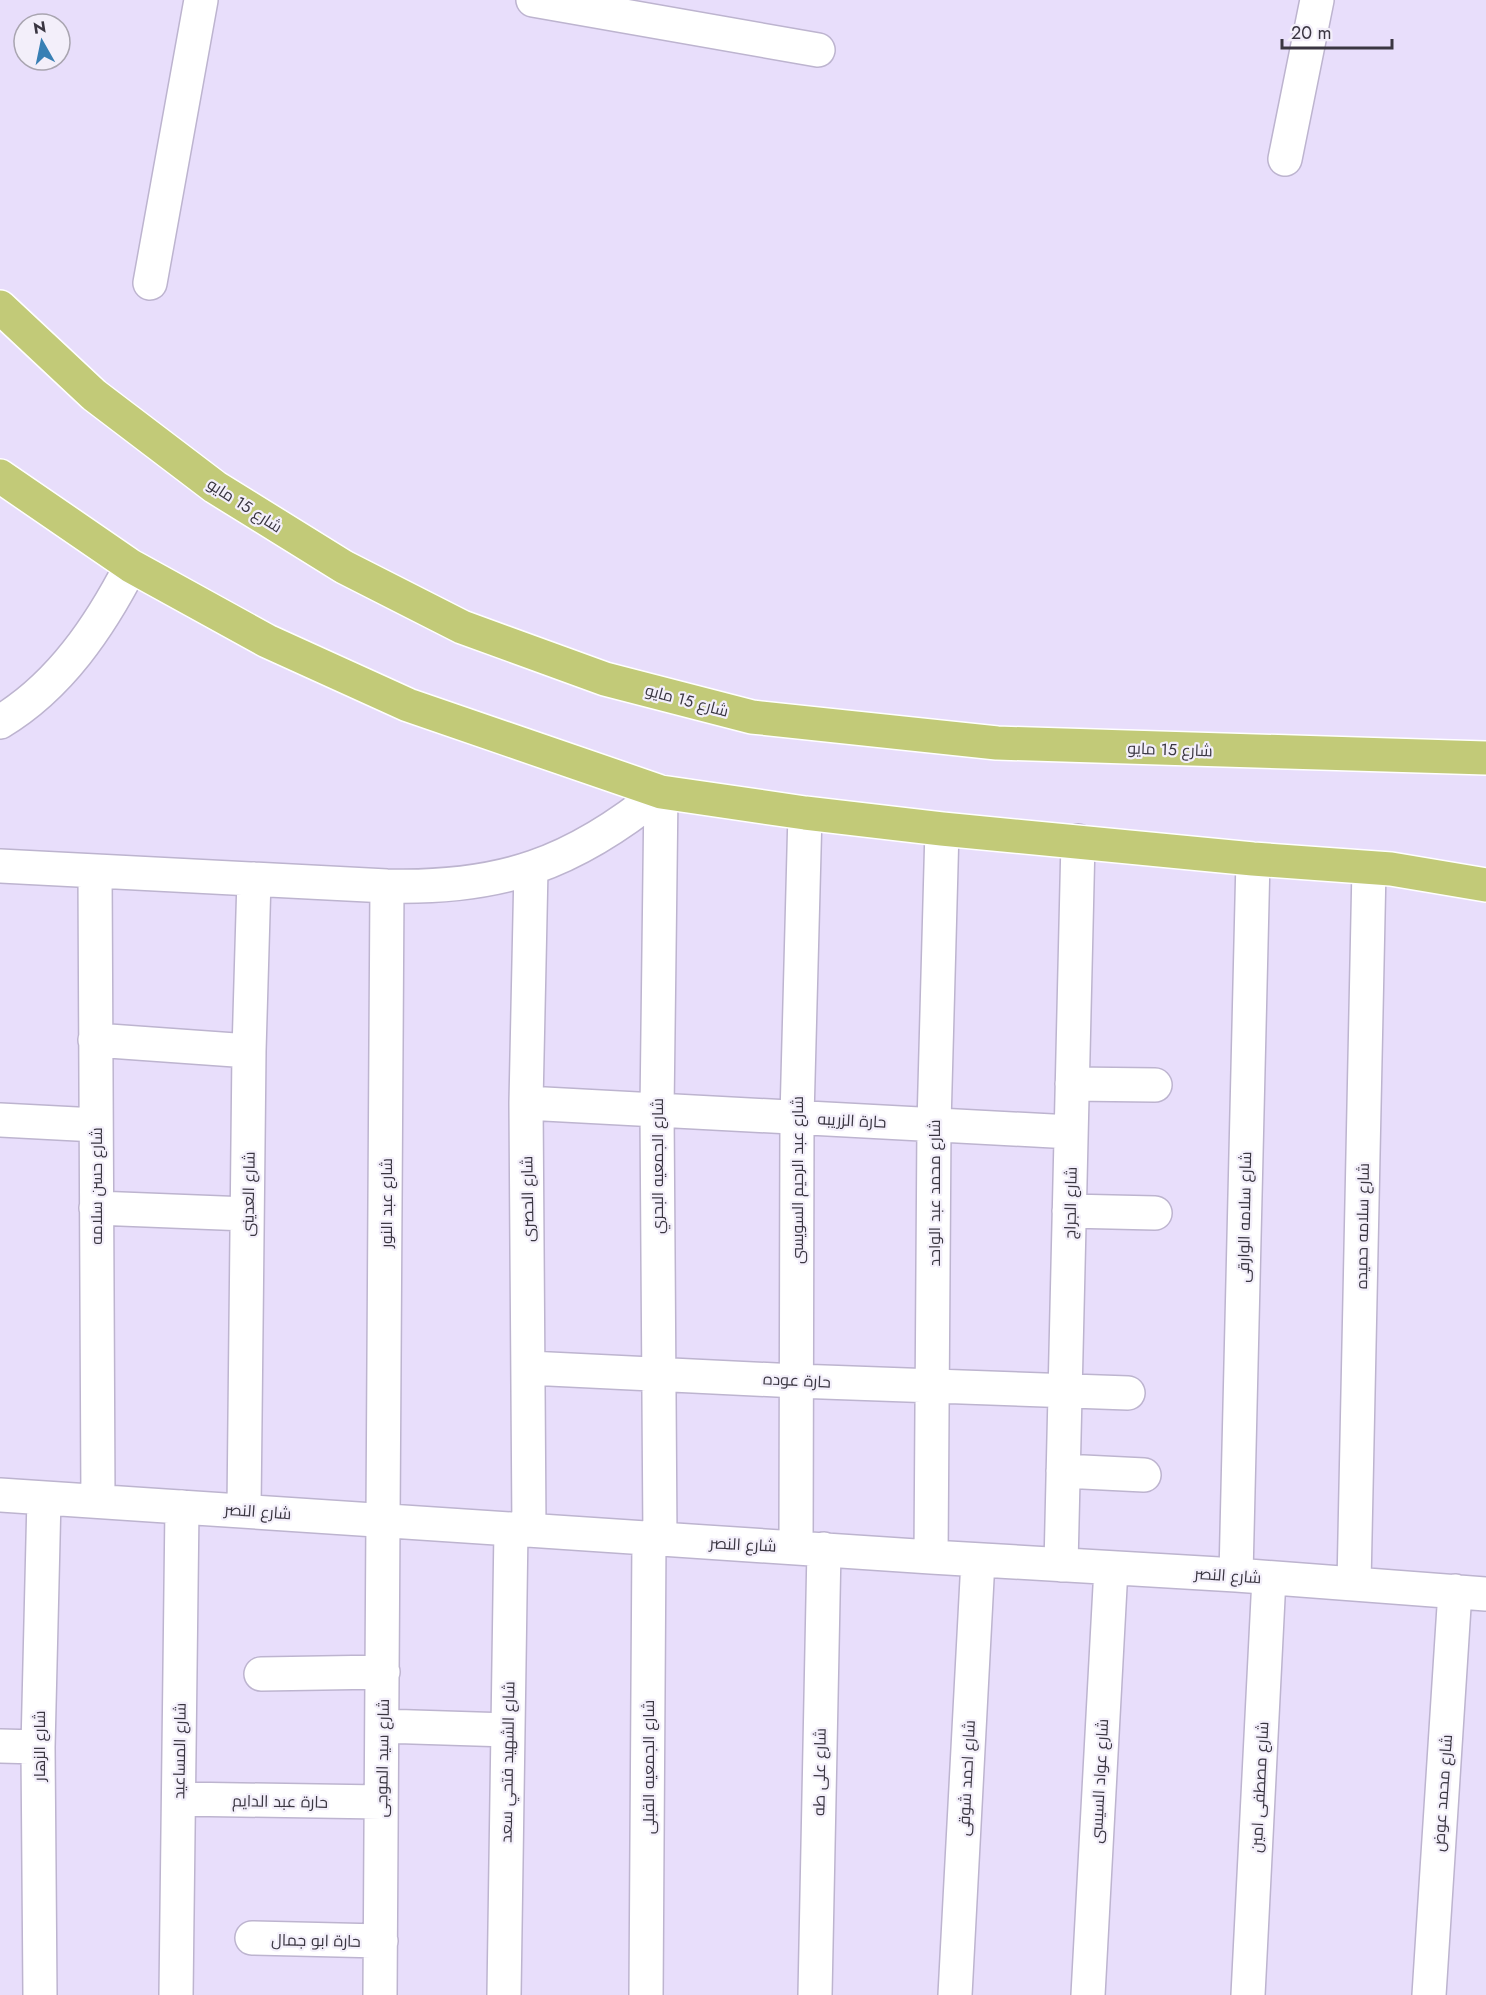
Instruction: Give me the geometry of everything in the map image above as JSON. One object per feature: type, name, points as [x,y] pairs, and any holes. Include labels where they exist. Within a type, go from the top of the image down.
[{"type":"main road","name":"شارع 15 مايو","points":[[0,307],[94,395],[196,473],[344,567],[462,627],[605,679],[752,717],[997,743],[1486,758]]},
{"type":"main road","points":[[0,476],[131,566],[267,641],[408,705],[661,792],[806,813],[942,829],[1380,869],[1486,885]]},
{"type":"main road","points":[[1380,869],[1486,863]]},
{"type":"street","points":[[150,283],[201,0]]},
{"type":"street","points":[[533,0],[818,50]]},
{"type":"street","points":[[1285,159],[1317,0]]},
{"type":"street","points":[[0,722],[40,692],[68,664],[114,600],[131,566]]},
{"type":"street","points":[[0,866],[387,886],[430,887],[464,884],[531,869],[566,855],[600,837],[632,816],[661,792]]},
{"type":"street","name":"شارع الجمعيه البحري","points":[[654,1539],[658,1373],[657,1110],[661,792]]},
{"type":"street","name":"شارع عبد الرحيم السويسى","points":[[806,813],[797,1117],[796,1381],[810,1548]]},
{"type":"street","name":"شارع محمد عبد الواحد","points":[[931,1557],[934,1124],[942,829]]},
{"type":"street","name":"شارع الجراج","points":[[1061,1565],[1078,841]]},
{"type":"street","name":"شارع سلامه الوارقى","points":[[1236,1575],[1253,859]]},
{"type":"street","name":"شارع الحصرى","points":[[520,1530],[529,1368],[526,1104],[531,869]]},
{"type":"street","name":"شارع سلامه حميده","points":[[1354,1584],[1380,869]]},
{"type":"street","name":"شارع حسن سلامه","points":[[95,871],[98,1501]]},
{"type":"street","name":"شارع العدينى","points":[[244,1510],[249,1051],[254,879]]},
{"type":"street","name":"شارع عبد النور","points":[[384,1520],[387,886]]},
{"type":"street","points":[[96,1040],[249,1051]]},
{"type":"street","points":[[1072,1084],[1155,1085]]},
{"type":"street","name":"حارة الزريبه","points":[[526,1104],[1071,1132]]},
{"type":"street","points":[[0,1120],[96,1125]]},
{"type":"street","points":[[96,1208],[247,1214]]},
{"type":"street","points":[[1070,1211],[1155,1213]]},
{"type":"street","name":"حارة عوده","points":[[529,1368],[796,1381],[1128,1393]]},
{"type":"street","points":[[1063,1471],[1144,1475]]},
{"type":"street","name":"شارع النصر","points":[[0,1495],[1236,1575],[1471,1593]]},
{"type":"street","name":"شارع الزهار","points":[[40,1995],[38,1747],[44,1498]]},
{"type":"street","name":"شارع المساعيد","points":[[176,1995],[182,1507]]},
{"type":"street","name":"شارع سيد الموجى","points":[[380,1995],[384,1520]]},
{"type":"street","name":"شارع الشهيد فتحي سعد","points":[[504,1995],[508,1730],[520,1530]]},
{"type":"street","name":"شارع الجمعيه القبلى","points":[[646,1995],[654,1539]]},
{"type":"street","name":"شارع على طه","points":[[810,1548],[815,1995]]},
{"type":"street","name":"شارع احمد شوقى","points":[[955,1995],[978,1560]]},
{"type":"street","name":"شارع عواد السيسى","points":[[1088,1995],[1110,1568]]},
{"type":"street","name":"شارع مصطفى امين","points":[[1248,1995],[1269,1578]]},
{"type":"street","name":"شارع محمد عوض","points":[[1429,1995],[1471,1593]]},
{"type":"street","points":[[261,1674],[383,1672]]},
{"type":"street","points":[[382,1726],[508,1730]]},
{"type":"street","points":[[0,1746],[38,1747]]},
{"type":"street","name":"حارة عبد الدايم","points":[[178,1799],[381,1802]]},
{"type":"street","name":"حارة ابو جمال","points":[[252,1938],[381,1941]]}]
